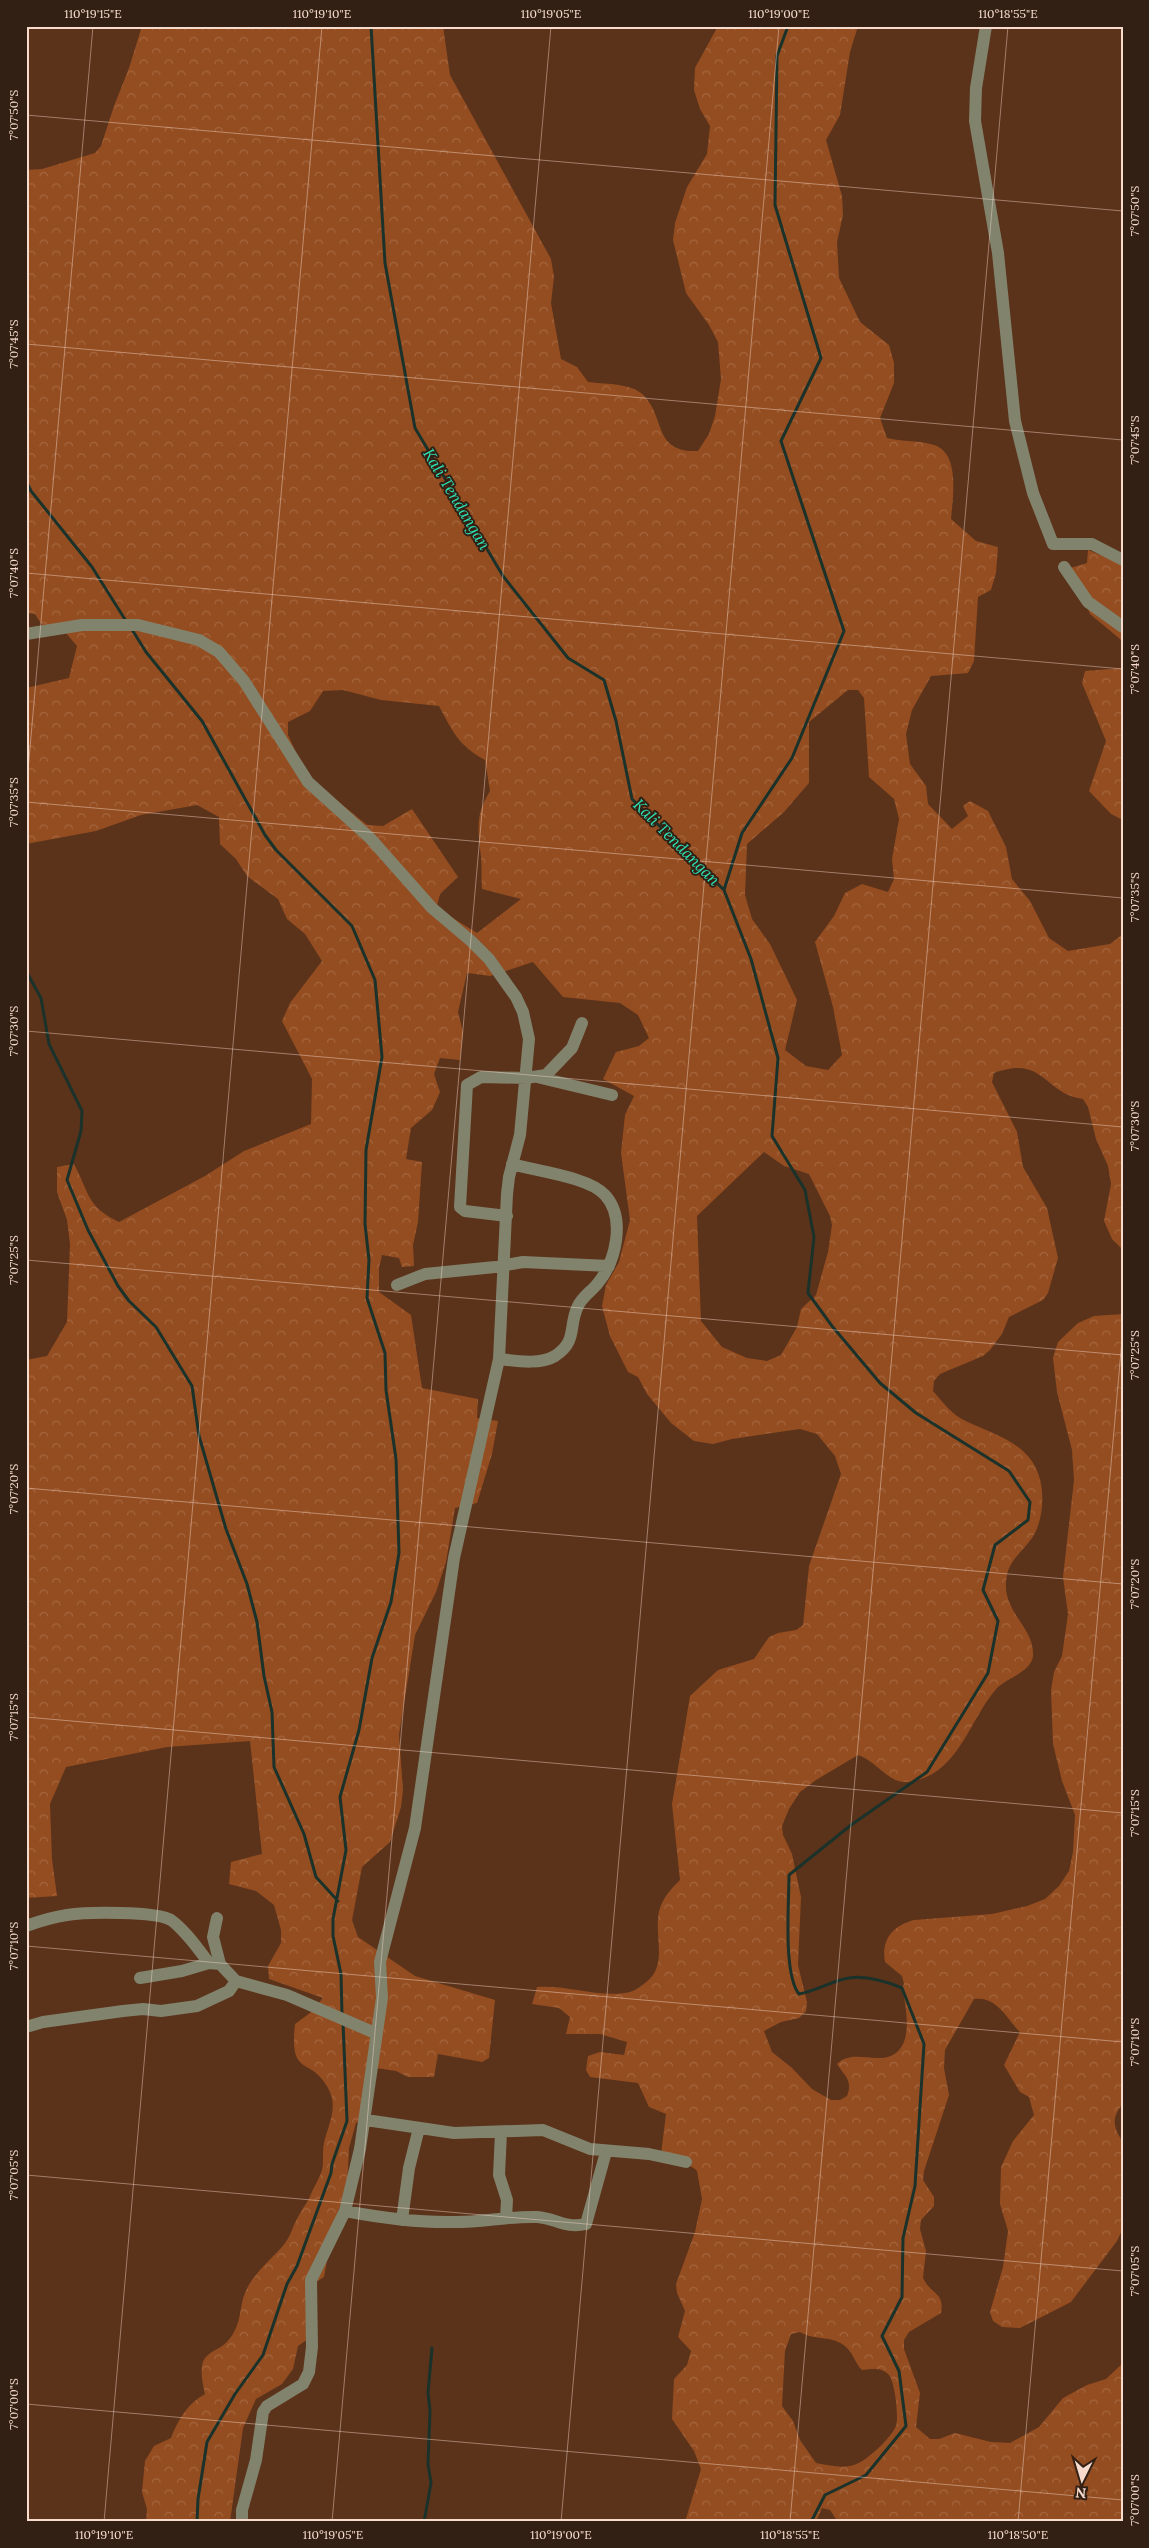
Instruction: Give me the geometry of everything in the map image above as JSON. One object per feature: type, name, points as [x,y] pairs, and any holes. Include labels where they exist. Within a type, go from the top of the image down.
[{"type":"street","points":[[986,26],[974,102],[975,121],[998,253],[1015,421],[1022,455],[1040,514],[1053,544],[1092,544],[1123,560]]},
{"type":"street","points":[[1064,567],[1088,602],[1123,628]]},
{"type":"street","points":[[26,634],[82,625],[138,625],[200,640],[219,652],[252,693],[308,782],[370,838],[432,908],[472,941],[504,977],[523,1012],[529,1039],[531,1078],[520,1135],[512,1164],[507,1216],[499,1359],[454,1558],[415,1828],[380,1962],[382,1998],[375,2032],[366,2120],[351,2192],[345,2211],[311,2280],[312,2347],[309,2372],[303,2384],[278,2398],[267,2406],[263,2412],[256,2460],[242,2510],[242,2522]]},
{"type":"street","points":[[531,1078],[550,1072],[566,1055],[582,1023]]},
{"type":"street","points":[[507,1216],[465,1211],[460,1207],[466,1091],[468,1084],[482,1077],[531,1078],[612,1095]]},
{"type":"street","points":[[499,1359],[530,1361],[550,1359],[571,1340],[578,1306],[598,1283],[609,1266],[616,1239],[613,1210],[606,1196],[590,1184],[512,1164]]},
{"type":"street","points":[[397,1285],[425,1274],[495,1267],[505,1264],[540,1261],[609,1266]]},
{"type":"street","points":[[26,1926],[53,1917],[80,1913],[160,1916],[169,1919],[181,1928],[214,1964],[236,1981],[287,1994],[331,2015],[375,2032]]},
{"type":"street","points":[[214,1964],[213,1937],[216,1918]]},
{"type":"street","points":[[140,1978],[214,1964]]},
{"type":"street","points":[[26,2028],[44,2022],[123,2010],[143,2009],[161,2011],[197,2006],[229,1991],[236,1981]]},
{"type":"street","points":[[366,2120],[454,2133],[501,2133],[543,2130],[590,2149],[606,2152],[649,2154],[686,2162]]},
{"type":"street","points":[[402,2220],[408,2168],[419,2128]]},
{"type":"street","points":[[501,2133],[499,2174],[507,2200],[506,2218]]},
{"type":"street","points":[[345,2211],[402,2220],[457,2222],[539,2217],[570,2226],[586,2224],[606,2152]]},
{"type":"green space","points":[[142,26],[443,26],[450,75],[551,259],[554,277],[551,303],[561,359],[577,367],[588,382],[629,387],[641,393],[649,402],[666,439],[673,446],[683,450],[698,451],[709,434],[715,416],[721,379],[718,342],[709,325],[686,293],[673,240],[675,223],[687,187],[707,154],[710,126],[700,109],[694,90],[695,68],[718,26],[858,26],[850,52],[840,115],[826,140],[842,196],[843,215],[837,242],[839,278],[860,322],[889,345],[894,363],[894,383],[880,418],[887,438],[928,443],[942,450],[948,457],[953,477],[951,519],[976,541],[998,547],[996,573],[991,590],[978,597],[974,661],[968,673],[931,676],[912,710],[906,734],[910,764],[926,786],[928,804],[952,829],[968,816],[963,806],[970,801],[988,811],[1006,847],[1012,879],[1030,901],[1049,938],[1068,951],[1110,944],[1123,934],[1123,1250],[1112,1239],[1104,1221],[1111,1184],[1108,1166],[1096,1139],[1088,1107],[1083,1099],[1070,1096],[1043,1077],[1024,1068],[1011,1068],[994,1073],[992,1082],[1017,1132],[1023,1167],[1047,1208],[1058,1258],[1048,1293],[1043,1300],[1009,1317],[1002,1334],[983,1356],[940,1374],[934,1381],[933,1391],[960,1418],[1017,1446],[1034,1464],[1039,1476],[1042,1491],[1042,1508],[1039,1524],[1032,1538],[1011,1565],[1007,1575],[1006,1588],[1012,1609],[1029,1636],[1033,1656],[1031,1662],[1023,1671],[997,1688],[950,1759],[938,1770],[924,1778],[900,1782],[858,1755],[816,1780],[800,1792],[789,1809],[782,1826],[783,1835],[792,1854],[801,1897],[798,1965],[807,2002],[806,2011],[799,2018],[781,2022],[764,2031],[772,2052],[792,2068],[812,2089],[831,2100],[840,2100],[847,2096],[849,2082],[837,2064],[842,2060],[852,2057],[881,2058],[892,2055],[900,2049],[904,2041],[907,2019],[902,1988],[904,1984],[902,1976],[885,1962],[884,1954],[887,1941],[894,1930],[914,1920],[992,1914],[1027,1906],[1045,1899],[1059,1886],[1069,1871],[1073,1852],[1075,1815],[1062,1781],[1053,1744],[1051,1690],[1054,1672],[1062,1656],[1068,1614],[1063,1577],[1074,1480],[1072,1450],[1057,1392],[1053,1358],[1058,1342],[1078,1323],[1094,1316],[1123,1314],[1123,2104],[1115,2118],[1115,2127],[1123,2142],[1123,2228],[1117,2241],[1071,2302],[1020,2328],[1002,2327],[993,2321],[990,2312],[1003,2267],[1008,2231],[1000,2204],[1001,2167],[1013,2141],[1034,2115],[1029,2097],[1020,2092],[1004,2065],[1020,2032],[995,2004],[982,1999],[974,1999],[945,2050],[944,2068],[949,2095],[924,2171],[923,2180],[934,2197],[934,2206],[921,2220],[920,2229],[926,2251],[923,2278],[926,2284],[939,2297],[942,2306],[941,2313],[909,2332],[904,2340],[904,2349],[920,2393],[916,2427],[930,2439],[939,2439],[955,2433],[991,2442],[1010,2443],[1039,2427],[1063,2398],[1087,2385],[1106,2379],[1123,2363],[1123,2522],[838,2522],[830,2510],[822,2508],[816,2522],[685,2522],[701,2469],[694,2451],[672,2419],[674,2379],[687,2365],[691,2351],[678,2337],[685,2311],[677,2293],[676,2284],[695,2232],[702,2199],[697,2171],[685,2164],[660,2162],[666,2114],[649,2107],[638,2083],[590,2077],[586,2070],[588,2056],[600,2052],[624,2055],[627,2042],[600,2034],[566,2034],[570,2017],[559,2008],[532,2004],[537,1987],[614,1994],[625,1993],[638,1988],[652,1976],[659,1958],[658,1918],[660,1908],[671,1889],[680,1880],[672,1804],[690,1696],[718,1670],[754,1659],[769,1637],[778,1633],[796,1630],[803,1625],[809,1566],[841,1474],[835,1456],[817,1434],[800,1429],[732,1439],[713,1444],[694,1441],[671,1423],[647,1394],[638,1377],[628,1372],[610,1336],[602,1306],[606,1285],[619,1262],[630,1220],[621,1153],[625,1115],[634,1096],[603,1079],[616,1052],[639,1046],[649,1038],[638,1015],[620,1003],[563,997],[533,962],[490,976],[467,973],[458,1012],[463,1032],[460,1060],[440,1058],[434,1074],[440,1092],[432,1110],[411,1128],[406,1159],[422,1162],[418,1222],[413,1245],[414,1266],[402,1267],[399,1258],[382,1255],[379,1268],[379,1292],[411,1315],[422,1388],[478,1399],[477,1418],[498,1421],[492,1454],[477,1503],[455,1508],[446,1562],[436,1592],[415,1635],[399,1735],[403,1790],[401,1807],[390,1842],[362,1867],[352,1920],[358,1937],[415,1976],[495,2000],[489,2058],[482,2062],[438,2054],[434,2077],[408,2077],[396,2071],[376,2068],[370,2114],[356,2123],[349,2148],[347,2189],[334,2222],[324,2277],[313,2284],[315,2334],[298,2346],[293,2369],[282,2384],[256,2399],[243,2428],[230,2522],[146,2522],[147,2509],[142,2492],[145,2461],[154,2446],[171,2438],[184,2413],[205,2394],[202,2366],[205,2358],[229,2340],[237,2326],[243,2298],[248,2286],[261,2268],[285,2243],[308,2200],[322,2170],[323,2146],[332,2116],[333,2102],[328,2088],[321,2078],[302,2064],[295,2053],[295,2024],[310,2013],[323,1998],[269,1979],[268,1966],[281,1943],[281,1930],[274,1905],[256,1891],[229,1884],[231,1862],[262,1854],[250,1741],[167,1747],[66,1767],[50,1804],[52,1859],[57,1896],[26,1898],[26,1360],[47,1356],[67,1322],[70,1244],[67,1220],[57,1192],[57,1167],[74,1164],[94,1205],[119,1222],[205,1176],[244,1151],[311,1124],[312,1079],[282,1021],[290,1003],[322,961],[305,934],[287,919],[278,899],[247,876],[236,859],[220,844],[219,817],[197,805],[141,815],[96,831],[26,844],[26,688],[69,678],[77,646],[66,633],[49,636],[35,614],[26,613],[26,170],[42,169],[95,153],[101,146]],"holes":[[[343,690],[381,700],[439,706],[462,743],[485,760],[490,791],[482,808],[479,823],[482,889],[521,899],[477,933],[443,912],[437,906],[440,894],[458,877],[412,809],[383,826],[367,825],[307,776],[288,735],[288,722],[310,711],[323,691]],[[848,690],[858,690],[864,698],[869,777],[894,799],[899,819],[892,859],[894,879],[888,892],[862,884],[845,893],[834,916],[815,942],[833,1007],[842,1055],[828,1070],[806,1066],[785,1050],[797,1000],[770,944],[752,919],[745,895],[747,844],[784,812],[809,783],[809,722]],[[764,1152],[784,1166],[809,1174],[830,1216],[832,1225],[828,1252],[816,1295],[801,1309],[797,1327],[781,1355],[767,1361],[747,1358],[722,1347],[701,1321],[697,1216]],[[800,2332],[841,2343],[848,2349],[862,2370],[879,2369],[888,2374],[893,2383],[896,2399],[896,2426],[889,2437],[859,2463],[845,2467],[816,2463],[800,2440],[793,2421],[782,2406],[785,2351],[791,2334]]]},
{"type":"green space","points":[[1088,550],[1123,564],[1123,645],[1120,639],[1090,614],[1079,586],[1067,569],[1087,563]]},
{"type":"green space","points":[[1123,668],[1123,820],[1111,814],[1089,791],[1106,741],[1082,683],[1085,671]]},
{"type":"waterway","name":"Kali Tendangan","points":[[371,26],[385,263],[415,428],[503,576],[568,658],[604,680],[616,721],[632,799],[724,890]]},
{"type":"waterway","points":[[788,26],[777,56],[775,205],[821,358],[781,441],[844,631],[792,758],[742,833],[724,890],[751,959],[778,1058],[772,1136],[805,1190],[814,1237],[808,1293],[832,1326],[880,1383],[916,1413],[1009,1471],[1030,1502],[1028,1520],[995,1545],[983,1590],[998,1621],[988,1673],[927,1772],[851,1825],[789,1875],[789,1955],[794,1984],[799,1994],[838,1981],[859,1977],[874,1979],[902,1988],[924,2044],[915,2186],[903,2238],[902,2297],[882,2336],[899,2371],[906,2426],[866,2475],[825,2495],[811,2522]]},
{"type":"waterway","points":[[26,481],[31,491],[92,567],[126,621]]},
{"type":"waterway","points":[[131,628],[146,652],[202,721],[265,835],[276,850],[352,926],[375,980],[382,1057],[366,1150],[365,1224],[369,1260],[367,1298],[385,1353],[386,1390],[396,1459],[399,1553],[391,1602],[372,1658],[359,1730],[340,1797],[346,1850],[333,1919],[333,1936],[341,1974],[342,2015]]},
{"type":"waterway","points":[[26,971],[41,998],[49,1044],[82,1111],[81,1131],[67,1180],[88,1230],[118,1286],[129,1301],[156,1327],[192,1386],[199,1436],[226,1529],[247,1584],[257,1622],[264,1676],[272,1712],[274,1767],[304,1834],[316,1877],[338,1901]]},
{"type":"waterway","points":[[197,2522],[198,2499],[207,2442],[235,2394],[263,2355],[287,2284],[297,2266],[331,2173],[332,2164],[347,2121],[343,2022]]},
{"type":"waterway","points":[[424,2522],[431,2483],[428,2464],[430,2411],[428,2393],[432,2348]]}]
